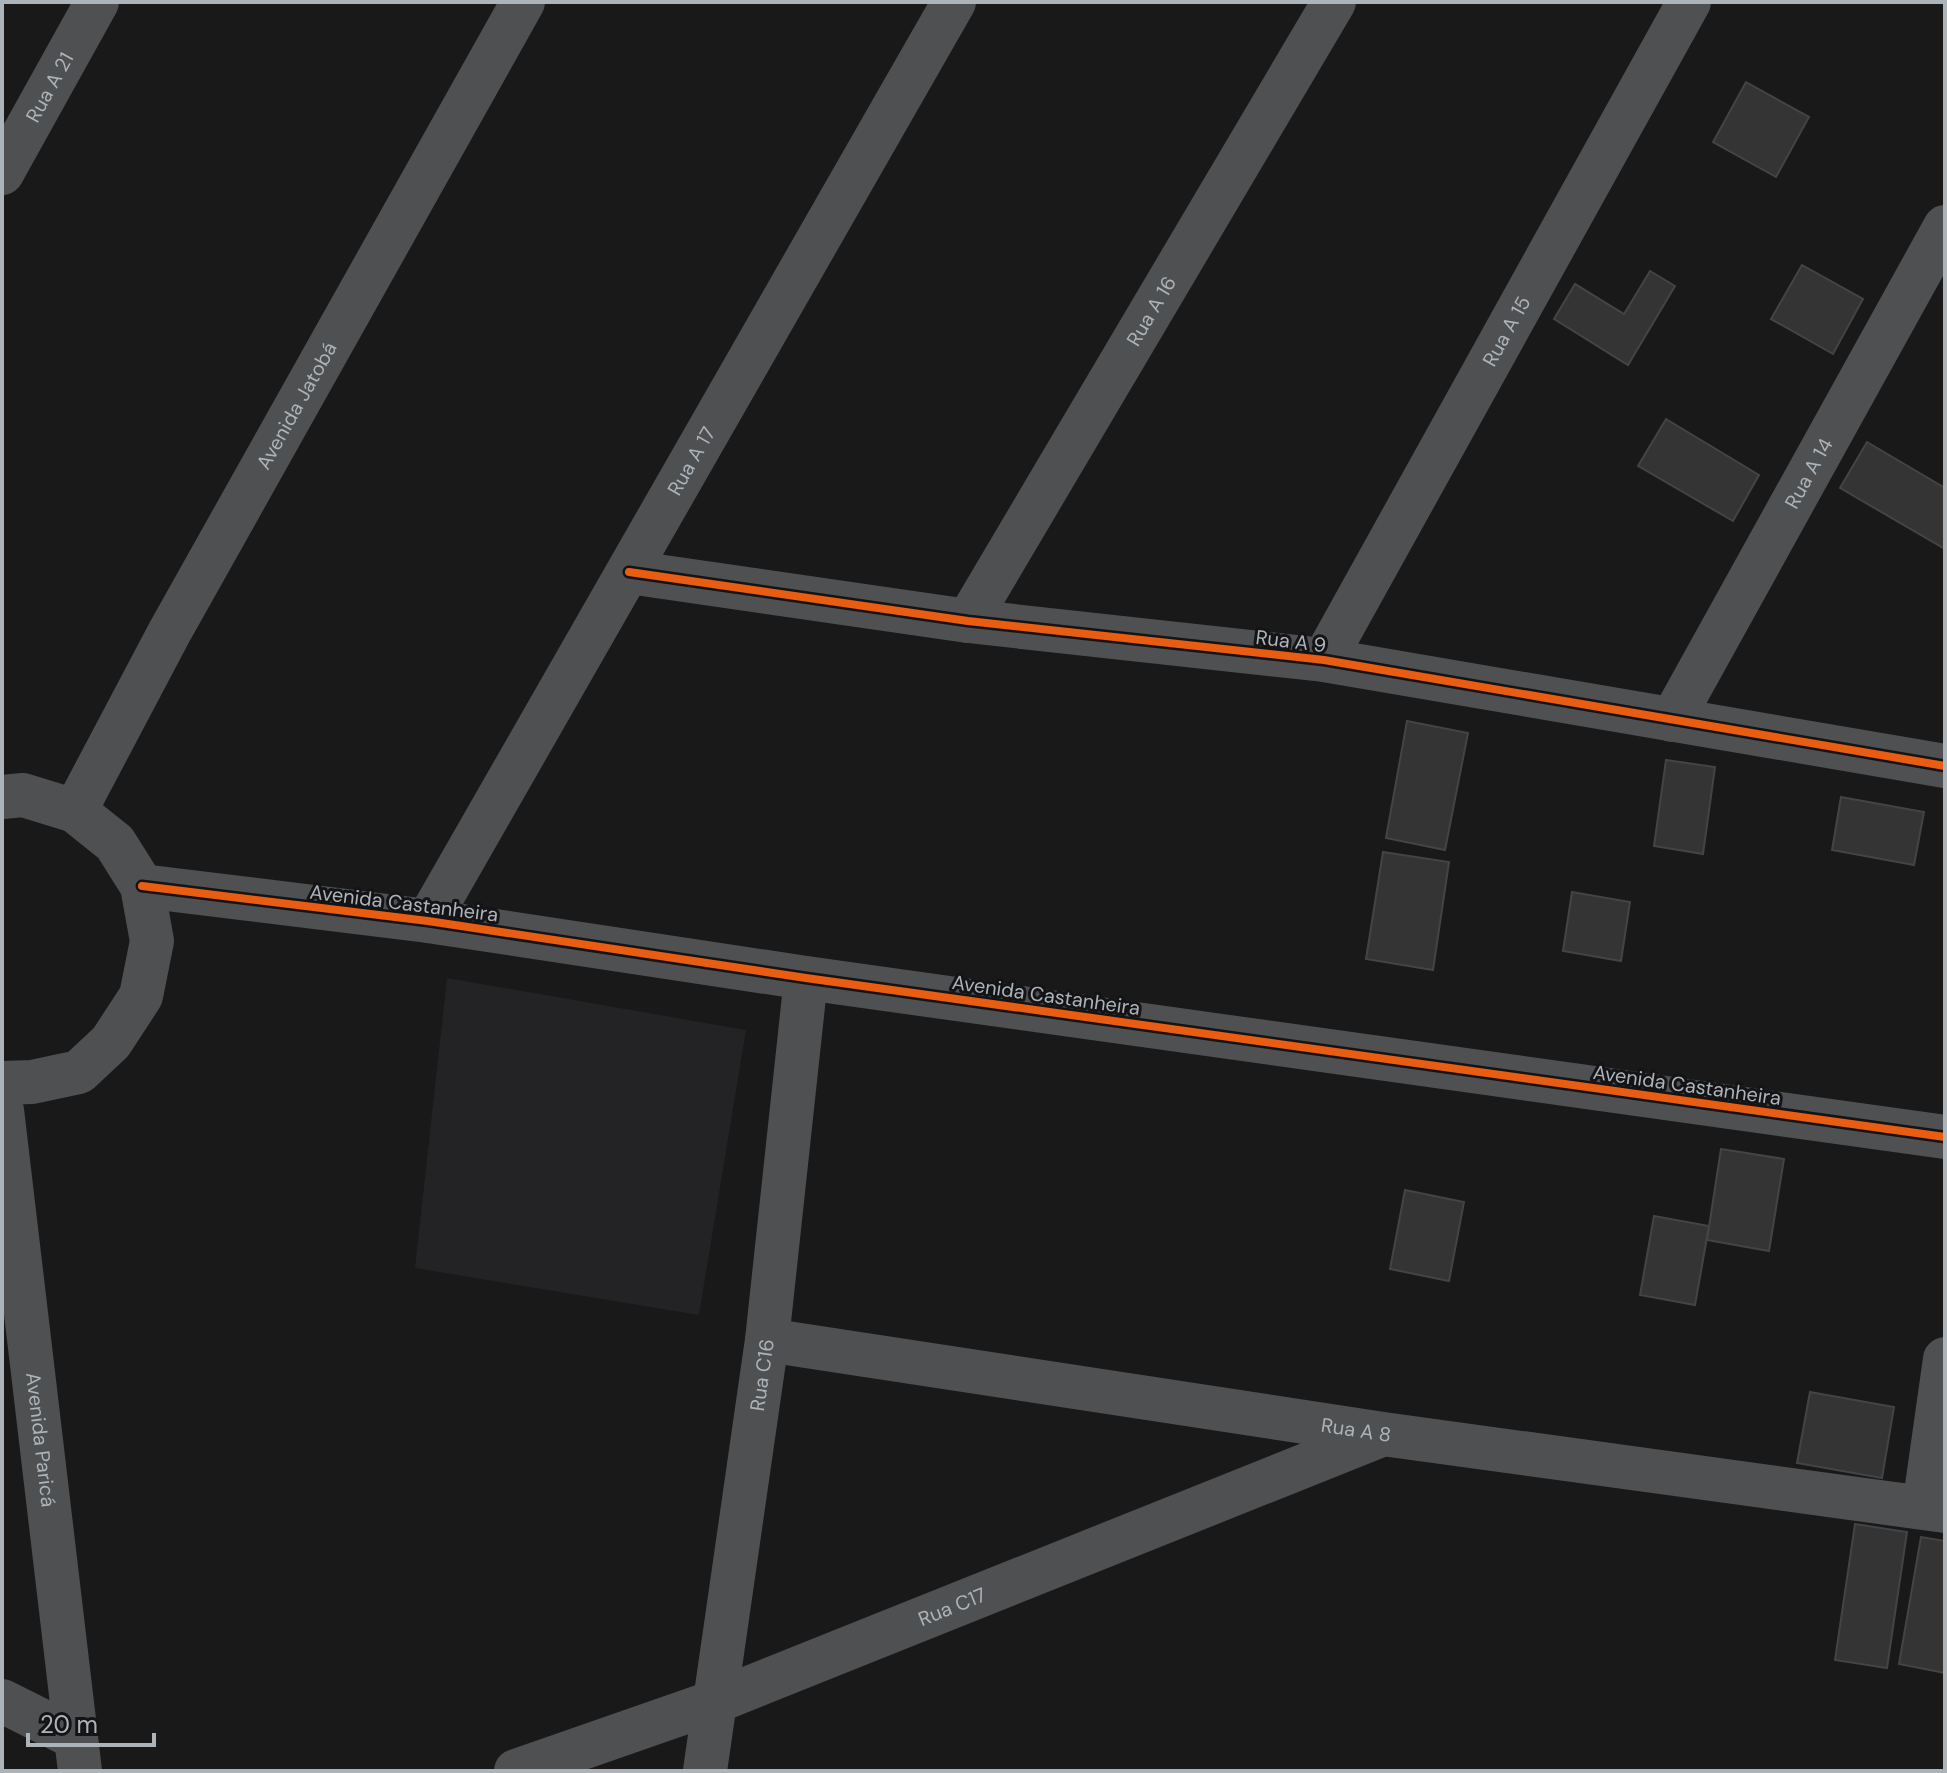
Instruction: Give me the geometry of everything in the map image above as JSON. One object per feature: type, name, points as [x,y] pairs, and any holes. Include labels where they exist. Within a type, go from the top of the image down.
[{"type":"street","name":"Rua A 21","points":[[2,173],[97,2]]},
{"type":"street","name":"Avenida Jatobá","points":[[75,811],[169,633],[523,2]]},
{"type":"street","name":"Rua A 17","points":[[428,921],[954,2]]},
{"type":"street","name":"Rua A 16","points":[[968,621],[1334,2]]},
{"type":"street","name":"Rua A 15","points":[[1324,660],[1689,2]]},
{"type":"street","name":"Rua A 14","points":[[1672,720],[1945,227]]},
{"type":"street","name":"Rua A 9","points":[[629,572],[968,621],[1324,660],[1945,766]]},
{"type":"street","points":[[2,797],[23,795],[75,811],[115,843],[142,886],[152,941],[141,996],[111,1042],[79,1072],[32,1082],[2,1083]]},
{"type":"street","name":"Avenida Castanheira","points":[[142,886],[428,921],[806,978],[1945,1137]]},
{"type":"street","name":"Rua C16","points":[[705,1771],[767,1340],[806,978]]},
{"type":"street","name":"Avenida Paricá","points":[[2,1110],[78,1754]]},
{"type":"street","name":"Rua A 8","points":[[767,1340],[1383,1434],[1934,1509]]},
{"type":"street","points":[[1934,1509],[1945,1359]]},
{"type":"street","name":"Rua C17","points":[[516,1771],[714,1702],[1383,1434]]},
{"type":"street","points":[[2,1701],[78,1754]]},
{"type":"shaded area","points":[[447,978],[746,1030],[699,1315],[415,1268]]},
{"type":"building","points":[[1746,82],[1809,117],[1776,177],[1713,142]]},
{"type":"building","points":[[1802,265],[1863,299],[1833,354],[1771,319]]},
{"type":"building","points":[[1650,271],[1675,286],[1628,365],[1554,319],[1575,284],[1624,314]]},
{"type":"building","points":[[1666,419],[1759,475],[1733,521],[1638,466]]},
{"type":"building","points":[[1867,442],[1945,488],[1945,549],[1840,488]]},
{"type":"building","points":[[1407,721],[1468,733],[1445,850],[1386,838]]},
{"type":"building","points":[[1666,760],[1715,767],[1703,854],[1654,846]]},
{"type":"building","points":[[1841,797],[1924,812],[1914,865],[1832,850]]},
{"type":"building","points":[[1383,852],[1449,862],[1433,970],[1366,959]]},
{"type":"building","points":[[1572,892],[1630,902],[1621,961],[1563,951]]},
{"type":"building","points":[[1721,1149],[1784,1159],[1769,1251],[1707,1240]]},
{"type":"building","points":[[1405,1190],[1464,1202],[1449,1281],[1390,1269]]},
{"type":"building","points":[[1654,1216],[1709,1226],[1695,1305],[1640,1295]]},
{"type":"building","points":[[1810,1392],[1894,1407],[1882,1478],[1797,1463]]},
{"type":"building","points":[[1855,1524],[1907,1532],[1887,1668],[1835,1660]]},
{"type":"building","points":[[1921,1537],[1945,1541],[1945,1673],[1899,1664]]},
{"type":"cycle path","points":[[629,572],[968,621],[1324,660],[1945,766]]},
{"type":"cycle path","points":[[142,886],[428,921],[806,978],[1945,1137]]}]
